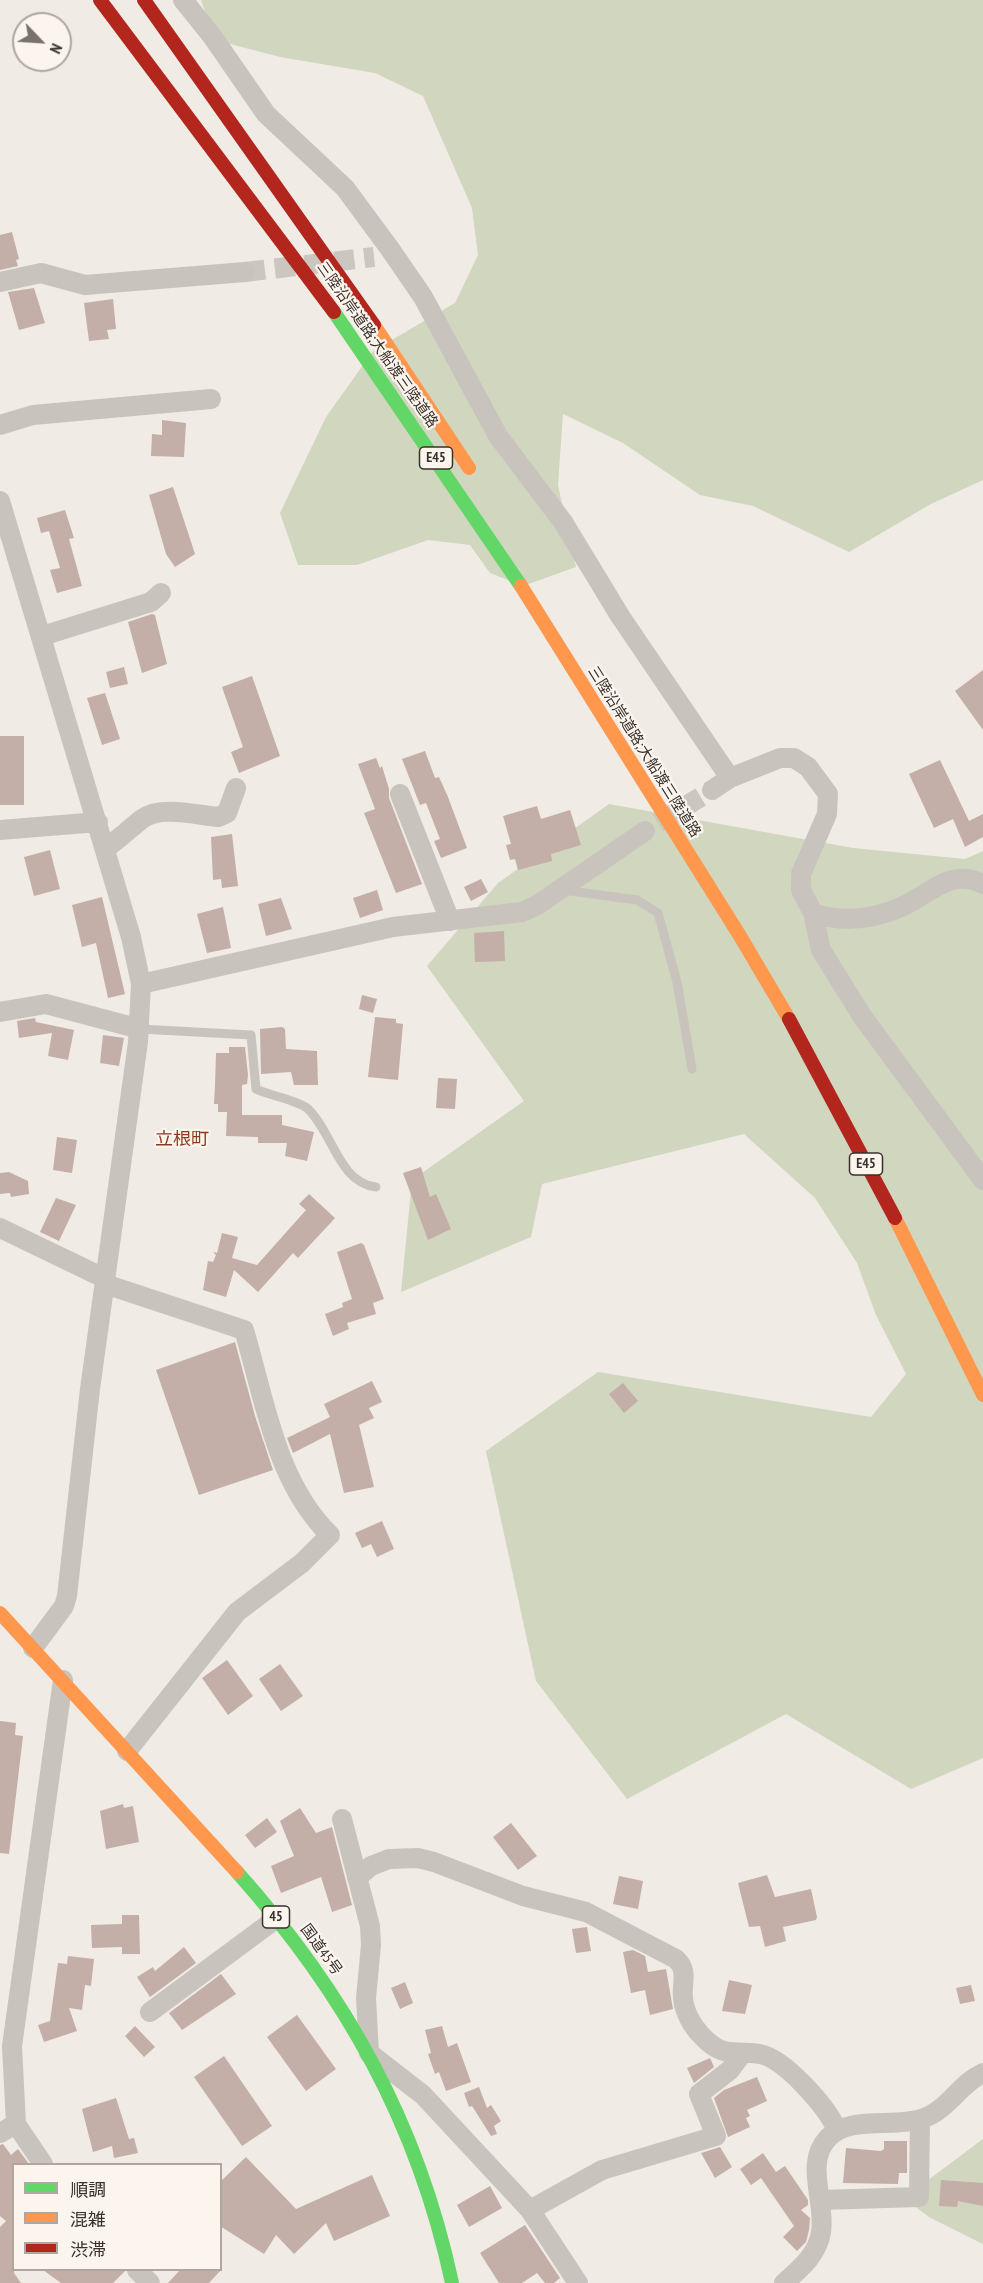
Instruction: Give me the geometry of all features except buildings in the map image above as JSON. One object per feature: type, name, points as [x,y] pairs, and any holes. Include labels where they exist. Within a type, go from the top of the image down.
[{"type":"highway","name":"三陸沿岸道路;大船渡三陸道路","points":[[100,0],[304,270],[503,557],[740,936],[800,1038],[930,1285],[983,1395]]},
{"type":"highway","name":"三陸沿岸道路;大船渡三陸道路","points":[[144,0],[346,282],[474,476]]},
{"type":"highway","name":"三陸沿岸道路;大船渡三陸道路","points":[[654,771],[740,936]]},
{"type":"highway","name":"国道45号","points":[[0,1613],[277,1918],[338,2001],[369,2053],[399,2114],[427,2188],[452,2283]]},
{"type":"street","points":[[183,0],[212,36],[266,114],[345,188],[382,253],[423,297],[498,436],[562,522],[620,616],[730,777]]},
{"type":"street","points":[[0,282],[41,273],[85,285],[245,272]]},
{"type":"street","points":[[0,425],[33,415],[211,399]]},
{"type":"street","points":[[0,501],[98,822],[131,937],[141,984],[140,1029],[64,1606],[33,1648]]},
{"type":"street","points":[[42,636],[151,602],[161,593]]},
{"type":"street","points":[[712,790],[730,777],[780,758],[794,758],[808,767],[828,794],[827,814],[801,874],[801,890],[813,913],[821,950],[862,1016],[983,1180]]},
{"type":"street","points":[[105,849],[126,835],[143,818],[153,814],[218,817],[227,813],[236,788]]},
{"type":"street","points":[[400,794],[450,921]]},
{"type":"street","points":[[0,830],[98,822]]},
{"type":"street","points":[[141,984],[393,927],[522,912],[536,906],[645,831]]},
{"type":"street","points":[[813,913],[834,920],[866,918],[900,908],[944,881],[960,877],[983,884]]},
{"type":"street","points":[[0,1012],[46,1004],[140,1029]]},
{"type":"street","points":[[0,1228],[106,1281],[244,1330],[286,1475],[312,1517],[330,1535],[302,1563],[240,1610],[127,1751]]},
{"type":"street","points":[[42,2163],[8,2128],[12,2046],[63,1680]]},
{"type":"street","points":[[342,1820],[364,1872],[371,1946],[366,1998],[369,2053],[423,2095],[530,2211],[578,2283]]},
{"type":"street","points":[[364,1872],[389,1859],[418,1858],[434,1862],[524,1896],[586,1912],[676,1959],[684,1971],[683,1998],[687,2013],[698,2033],[712,2047],[741,2055],[758,2054],[771,2058],[784,2067],[831,2116],[837,2130]]},
{"type":"street","points":[[150,2012],[277,1918]]},
{"type":"street","points":[[530,2211],[602,2169],[716,2136],[699,2094],[730,2070],[741,2055]]},
{"type":"street","points":[[784,2283],[806,2264],[821,2232],[816,2163],[827,2139],[837,2130],[850,2126],[920,2120],[939,2112],[983,2073]]},
{"type":"street","points":[[820,2200],[919,2197],[920,2120]]},
{"type":"street","points":[[138,2271],[150,2283]]},
{"type":"lane","points":[[560,890],[637,900],[658,912],[676,982],[692,1069]]},
{"type":"lane","points":[[140,1029],[251,1035],[256,1089],[306,1107],[332,1141],[342,1166],[363,1185],[376,1186]]},
{"type":"green space","points":[[201,0],[983,0],[983,480],[931,504],[849,552],[753,506],[700,495],[623,443],[563,414],[558,485],[576,567],[523,586],[490,573],[470,545],[428,540],[357,565],[298,565],[280,513],[326,417],[373,351],[455,303],[478,255],[472,208],[423,96],[375,73],[280,57],[215,40]]},
{"type":"green space","points":[[609,804],[853,848],[965,859],[983,851],[983,1758],[911,1789],[786,1714],[627,1799],[536,1681],[486,1451],[598,1372],[871,1417],[906,1374],[876,1315],[857,1263],[815,1198],[744,1134],[542,1184],[531,1237],[401,1292],[412,1180],[524,1101],[427,966],[498,883]]},
{"type":"green space","points":[[983,2139],[983,2244],[929,2217],[904,2198]]},
{"type":"tunnel","points":[[245,272],[374,257]]},
{"type":"tunnel","points":[[658,823],[712,790]]},
{"type":"traffic: fast","points":[[334,312],[521,586]]},
{"type":"traffic: fast","points":[[237,1872],[276,1918],[311,1965],[344,2013],[372,2063],[398,2115],[419,2168],[437,2224],[452,2283]]},
{"type":"traffic: slow","points":[[374,325],[469,468]]},
{"type":"traffic: slow","points":[[521,586],[740,936],[789,1019]]},
{"type":"traffic: slow","points":[[895,1218],[983,1395]]},
{"type":"traffic: slow","points":[[0,1613],[237,1872]]},
{"type":"traffic: jam","points":[[100,0],[334,312]]},
{"type":"traffic: jam","points":[[144,0],[374,325]]},
{"type":"traffic: jam","points":[[789,1019],[895,1218]]},
{"type":"district","name":"立根町","points":[[182,1140]]}]
